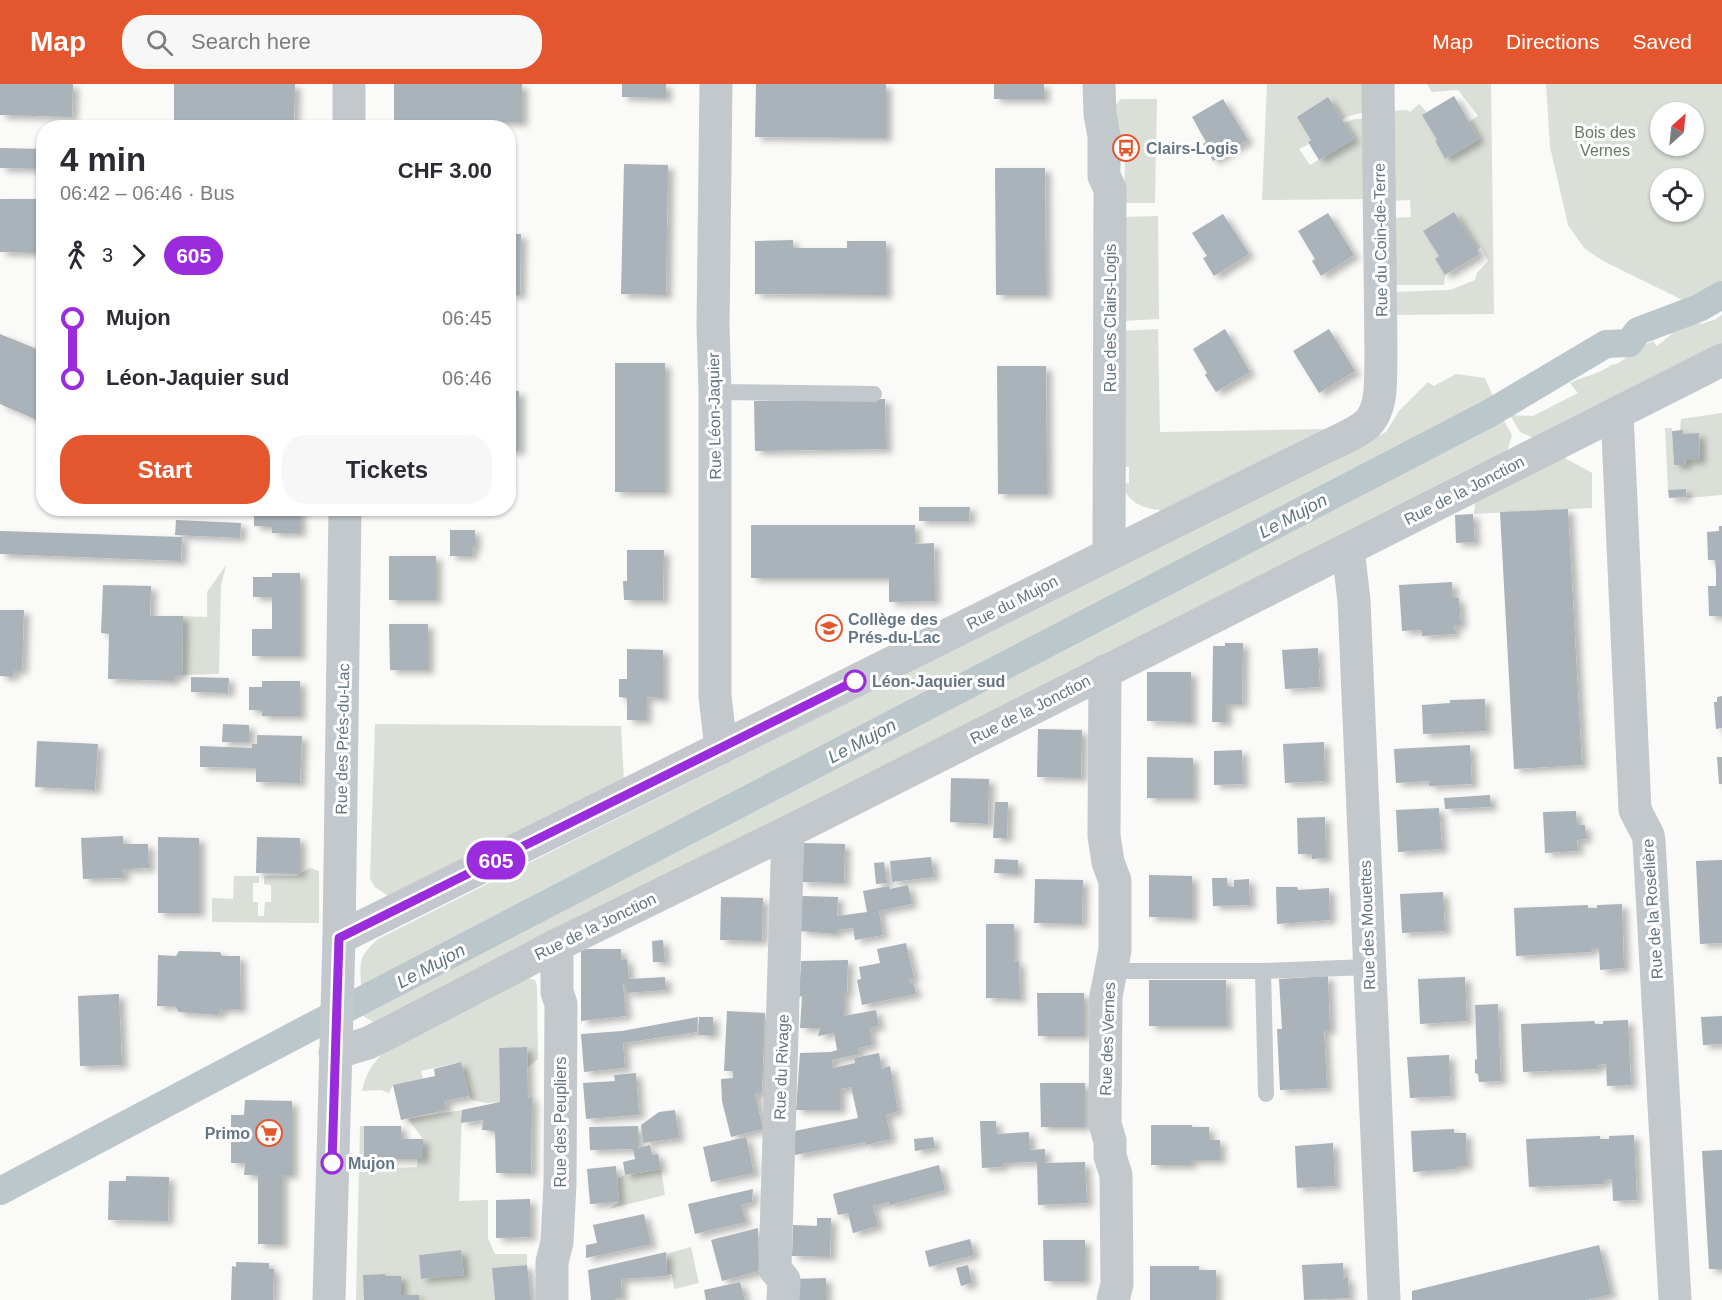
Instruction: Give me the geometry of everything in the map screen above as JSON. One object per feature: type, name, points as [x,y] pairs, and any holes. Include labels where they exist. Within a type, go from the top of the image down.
[{"type":"street","points":[[349,120],[350,84]]},
{"type":"street","name":"Rue Léon-Jaquier","points":[[716,84],[712,326],[716,392],[715,696],[721,748]]},
{"type":"street","name":"Rue des Clairs-Logis","points":[[1099,84],[1100,114],[1104,136],[1104,176],[1110,189],[1108,553]]},
{"type":"street","name":"Rue du Coin-de-Terre","points":[[1378,84],[1381,354],[1379,396]]},
{"type":"street","name":"Rue de la Jonction","points":[[335,1048],[368,1043],[556,945],[788,832],[1722,360]]},
{"type":"street","name":"Rue du Mujon","points":[[339,954],[721,748],[1360,429],[1370,422],[1379,396]]},
{"type":"street","name":"Rue de la Roselière","points":[[1617,413],[1635,810],[1648,835],[1675,1300]]},
{"type":"street","name":"Rue des Prés-du-Lac","points":[[329,1300],[339,954],[345,516]]},
{"type":"street","name":"Rue des Mouettes","points":[[1348,549],[1354,601],[1384,1300]]},
{"type":"street","name":"Rue des Vernes","points":[[1105,671],[1104,836],[1108,862],[1115,881],[1115,950],[1106,996],[1105,1124],[1110,1141],[1110,1156],[1116,1175],[1117,1284],[1113,1300]]},
{"type":"street","name":"Rue du Rivage","points":[[783,1300],[783,1280],[775,1269],[788,832]]},
{"type":"street","name":"Rue des Peupliers","points":[[552,1300],[552,1262],[557,1242],[560,1163],[561,1004],[557,992],[556,945]]},
{"type":"lane","points":[[716,392],[874,394]]},
{"type":"lane","points":[[1110,971],[1263,971],[1368,967]]},
{"type":"lane","points":[[1263,971],[1266,1094]]},
{"type":"green space","points":[[1267,84],[1367,84],[1366,113],[1343,119],[1299,149],[1310,165],[1354,139],[1344,123],[1355,119],[1366,119],[1368,199],[1262,200]]},
{"type":"green space","points":[[1427,84],[1491,84],[1494,314],[1391,315],[1391,292],[1450,290],[1475,280],[1477,273],[1488,261],[1481,247],[1477,250],[1454,212],[1424,231],[1439,256],[1435,259],[1445,275],[1444,285],[1392,285],[1392,218],[1411,217],[1410,200],[1392,201],[1392,111],[1407,110],[1410,112],[1419,104],[1427,112],[1423,115],[1445,159],[1479,139],[1469,122],[1478,116],[1458,90],[1432,92]]},
{"type":"green space","name":"Bois des Vernes","points":[[1546,84],[1722,84],[1722,295],[1699,308],[1605,262],[1584,248],[1568,225],[1550,147]]},
{"type":"green space","points":[[1121,99],[1157,99],[1155,203],[1124,203],[1125,155],[1130,154],[1131,143],[1117,143],[1116,105]]},
{"type":"green space","points":[[1158,216],[1159,319],[1123,321],[1124,217]]},
{"type":"green space","points":[[1722,315],[1722,344],[1534,438],[1520,432],[1510,415],[1533,416],[1578,393],[1570,383],[1618,363],[1633,351],[1653,341],[1657,346],[1693,318],[1701,324]]},
{"type":"green space","points":[[1158,329],[1160,432],[1325,429],[1164,510],[1151,509],[1138,504],[1128,496],[1122,484],[1129,483],[1129,467],[1119,467],[1123,331]]},
{"type":"green space","points":[[1456,374],[1485,378],[1495,401],[361,991],[361,962],[366,952],[378,939],[1386,432],[1399,411],[1428,382],[1434,386]]},
{"type":"green space","points":[[1722,413],[1722,495],[1687,498],[1686,489],[1668,490],[1665,428],[1672,428],[1674,465],[1686,464],[1685,460],[1700,460],[1699,434],[1683,434],[1683,431],[1680,431],[1681,419]]},
{"type":"green space","points":[[1502,417],[1512,435],[1507,452],[378,1025],[360,1014],[360,1008]]},
{"type":"green space","points":[[1563,457],[1592,473],[1592,508],[1474,514],[1475,501]]},
{"type":"green space","points":[[226,565],[221,586],[219,674],[182,675],[183,616],[207,617],[207,592]]},
{"type":"green space","points":[[375,724],[621,726],[624,782],[388,896],[375,887],[370,879]]},
{"type":"green space","points":[[310,868],[319,871],[319,923],[212,922],[212,898],[233,899],[234,876],[259,876],[259,883],[253,883],[253,902],[258,902],[258,916],[264,916],[265,902],[271,902],[271,885],[264,884],[264,876],[296,876]]},
{"type":"green space","points":[[523,977],[535,980],[537,986],[538,1059],[527,1068],[499,1048],[500,1102],[486,1103],[472,1100],[461,1062],[421,1071],[423,1079],[393,1085],[389,1093],[381,1090],[362,1091],[369,1071],[382,1054]]},
{"type":"green space","points":[[462,1110],[459,1201],[488,1200],[488,1238],[495,1254],[527,1254],[527,1265],[492,1268],[495,1300],[419,1300],[419,1295],[401,1295],[401,1276],[385,1276],[384,1274],[364,1275],[364,1300],[356,1300],[360,1126],[364,1126],[364,1159],[396,1159],[398,1168],[417,1167],[418,1159],[423,1158],[423,1139],[408,1119]],"holes":[[[460,1250],[464,1274],[421,1279],[419,1255]]]},
{"type":"green space","points":[[661,1169],[665,1195],[609,1209],[619,1202],[617,1179],[625,1175]]},
{"type":"green space","points":[[691,1247],[699,1283],[674,1289],[672,1274],[667,1274],[666,1254]]},
{"type":"building","points":[[0,84],[73,84],[72,117],[0,115]]},
{"type":"building","points":[[174,84],[295,84],[294,120],[174,120]]},
{"type":"building","points":[[394,84],[522,84],[522,122],[516,122],[516,120],[394,120]]},
{"type":"building","points":[[622,84],[666,84],[666,98],[622,97]]},
{"type":"building","points":[[756,84],[886,84],[886,138],[755,137]]},
{"type":"building","points":[[994,84],[1044,84],[1044,99],[994,99]]},
{"type":"building","points":[[1454,96],[1479,139],[1445,159],[1422,115]]},
{"type":"building","points":[[1328,97],[1354,139],[1319,160],[1308,142],[1311,140],[1297,117]]},
{"type":"building","points":[[1223,99],[1248,140],[1213,161],[1203,144],[1206,142],[1192,117]]},
{"type":"building","points":[[0,148],[36,149],[36,169],[0,168]]},
{"type":"building","points":[[624,164],[668,165],[666,295],[621,294]]},
{"type":"building","points":[[995,168],[1045,168],[1046,295],[996,295]]},
{"type":"building","points":[[0,199],[36,199],[36,253],[0,252]]},
{"type":"building","points":[[1454,212],[1480,254],[1445,275],[1435,259],[1439,256],[1423,231]]},
{"type":"building","points":[[1328,213],[1354,255],[1321,276],[1312,261],[1315,259],[1298,231]]},
{"type":"building","points":[[1223,214],[1249,254],[1214,276],[1203,258],[1207,256],[1192,233]]},
{"type":"building","points":[[516,234],[521,234],[520,295],[516,295]]},
{"type":"building","points":[[793,240],[793,248],[847,248],[847,241],[886,241],[886,295],[755,294],[755,241]]},
{"type":"building","points":[[1225,329],[1250,372],[1216,392],[1193,349]]},
{"type":"building","points":[[1329,329],[1355,371],[1319,393],[1293,351]]},
{"type":"building","points":[[0,334],[36,349],[36,420],[0,404]]},
{"type":"building","points":[[615,363],[665,363],[665,492],[615,492]]},
{"type":"building","points":[[997,366],[1046,366],[1047,494],[998,494]]},
{"type":"building","points":[[516,391],[519,391],[519,451],[516,451]]},
{"type":"building","points":[[885,399],[886,449],[755,451],[754,401]]},
{"type":"building","points":[[1683,430],[1683,434],[1699,433],[1700,460],[1685,460],[1686,465],[1674,465],[1672,431]]},
{"type":"building","points":[[1686,489],[1686,497],[1669,498],[1668,490]]},
{"type":"building","points":[[919,507],[970,507],[969,521],[919,521]]},
{"type":"building","points":[[1568,509],[1582,765],[1514,769],[1500,512]]},
{"type":"building","points":[[1473,514],[1475,542],[1456,543],[1455,515]]},
{"type":"building","points":[[254,516],[300,516],[300,533],[272,533],[272,527],[254,526]]},
{"type":"building","points":[[176,520],[241,523],[240,538],[175,535]]},
{"type":"building","points":[[751,525],[915,525],[915,544],[934,543],[935,601],[889,602],[889,578],[751,578]]},
{"type":"building","points":[[1719,526],[1722,526],[1722,616],[1709,616],[1708,586],[1716,586],[1716,573],[1715,560],[1708,560],[1707,532],[1719,531]]},
{"type":"building","points":[[450,530],[475,530],[475,547],[472,548],[472,556],[450,556]]},
{"type":"building","points":[[0,531],[182,537],[181,561],[0,554]]},
{"type":"building","points":[[627,550],[664,550],[663,600],[624,600],[623,581],[627,581]]},
{"type":"building","points":[[389,556],[436,556],[436,600],[389,600]]},
{"type":"building","points":[[272,573],[300,573],[300,656],[252,656],[252,629],[272,629],[272,597],[253,597],[253,577],[272,577]]},
{"type":"building","points":[[1452,582],[1453,598],[1459,598],[1461,625],[1454,625],[1455,634],[1422,636],[1422,630],[1402,631],[1399,585]]},
{"type":"building","points":[[103,585],[151,586],[150,616],[183,616],[182,675],[174,675],[174,681],[108,679],[109,634],[101,633]]},
{"type":"building","points":[[0,610],[24,610],[22,670],[14,670],[13,677],[0,676]]},
{"type":"building","points":[[389,624],[428,624],[428,670],[390,670]]},
{"type":"building","points":[[1225,643],[1243,643],[1242,704],[1226,704],[1226,722],[1212,722],[1213,646],[1225,646]]},
{"type":"building","points":[[1318,648],[1320,687],[1285,689],[1282,650]]},
{"type":"building","points":[[627,649],[663,650],[663,698],[646,697],[646,720],[627,720],[627,698],[619,697],[619,679],[627,679]]},
{"type":"building","points":[[1147,672],[1191,672],[1191,722],[1147,721]]},
{"type":"building","points":[[191,677],[229,678],[228,693],[191,692]]},
{"type":"building","points":[[262,681],[300,681],[300,716],[262,716],[262,710],[249,710],[249,687],[262,687]]},
{"type":"building","points":[[1722,696],[1722,728],[1716,729],[1714,702],[1717,702],[1717,697]]},
{"type":"building","points":[[1485,699],[1486,731],[1423,734],[1422,705],[1450,703],[1450,700]]},
{"type":"building","points":[[223,724],[249,725],[249,742],[222,742]]},
{"type":"building","points":[[1038,729],[1082,730],[1081,778],[1037,777]]},
{"type":"building","points":[[257,735],[302,736],[300,783],[256,782],[256,768],[200,767],[200,746],[252,748],[252,744],[257,744]]},
{"type":"building","points":[[37,741],[98,744],[95,790],[35,787]]},
{"type":"building","points":[[1324,742],[1325,781],[1285,783],[1283,744]]},
{"type":"building","points":[[1470,745],[1472,784],[1429,786],[1429,781],[1396,783],[1394,749]]},
{"type":"building","points":[[1242,750],[1243,784],[1214,785],[1214,751]]},
{"type":"building","points":[[1147,757],[1193,758],[1193,798],[1147,798]]},
{"type":"building","points":[[1717,757],[1722,757],[1722,784],[1719,784]]},
{"type":"building","points":[[951,778],[989,779],[988,824],[950,822]]},
{"type":"building","points":[[1490,795],[1491,807],[1445,809],[1444,798]]},
{"type":"building","points":[[995,802],[1008,802],[1007,838],[993,838]]},
{"type":"building","points":[[1439,808],[1442,849],[1398,852],[1396,810]]},
{"type":"building","points":[[1576,811],[1577,825],[1585,825],[1586,839],[1577,840],[1578,851],[1545,853],[1543,812]]},
{"type":"building","points":[[1325,817],[1326,858],[1312,859],[1312,854],[1298,854],[1297,818]]},
{"type":"building","points":[[123,836],[123,844],[148,844],[149,868],[123,869],[124,878],[83,879],[81,838]]},
{"type":"building","points":[[158,837],[199,838],[199,913],[158,913]]},
{"type":"building","points":[[257,837],[300,838],[300,874],[256,873]]},
{"type":"building","points":[[802,843],[845,844],[844,883],[801,882]]},
{"type":"building","points":[[931,857],[934,877],[892,882],[890,861]]},
{"type":"building","points":[[995,859],[1018,860],[1018,874],[994,873]]},
{"type":"building","points":[[1722,860],[1722,943],[1700,944],[1696,861]]},
{"type":"building","points":[[884,862],[887,883],[876,884],[874,863]]},
{"type":"building","points":[[1149,875],[1192,876],[1192,918],[1149,917]]},
{"type":"building","points":[[1212,878],[1227,878],[1227,887],[1234,887],[1234,880],[1249,879],[1250,905],[1213,906]]},
{"type":"building","points":[[1035,879],[1083,880],[1082,924],[1034,923]]},
{"type":"building","points":[[908,885],[912,904],[879,911],[883,935],[855,940],[853,928],[836,930],[836,934],[800,931],[802,896],[838,897],[837,916],[867,912],[863,891]]},
{"type":"building","points":[[1276,887],[1297,887],[1298,890],[1329,888],[1330,920],[1277,924]]},
{"type":"building","points":[[1443,892],[1445,931],[1402,933],[1400,894]]},
{"type":"building","points":[[721,897],[763,898],[762,941],[720,940]]},
{"type":"building","points":[[1622,904],[1624,968],[1600,970],[1599,948],[1591,948],[1591,952],[1516,956],[1514,908],[1588,905],[1588,908],[1597,908],[1597,905]]},
{"type":"building","points":[[986,924],[1014,924],[1014,962],[1019,961],[1020,999],[986,998]]},
{"type":"building","points":[[663,940],[665,962],[653,962],[652,941]]},
{"type":"building","points":[[906,943],[914,978],[909,979],[911,985],[914,985],[916,994],[862,1005],[857,980],[861,979],[859,967],[880,963],[877,949]]},
{"type":"building","points":[[581,949],[621,949],[621,960],[627,959],[629,979],[665,977],[666,990],[626,993],[625,984],[623,984],[626,1016],[581,1021]]},
{"type":"building","points":[[179,951],[220,952],[222,956],[240,956],[241,1009],[222,1009],[218,1015],[179,1012],[175,1006],[157,1006],[158,955],[176,956]]},
{"type":"building","points":[[848,960],[844,1016],[876,1010],[879,1026],[870,1028],[872,1045],[858,1048],[859,1054],[832,1060],[833,1068],[855,1063],[854,1058],[879,1053],[882,1069],[890,1066],[898,1111],[886,1115],[891,1139],[866,1145],[866,1142],[795,1155],[795,1131],[858,1118],[851,1087],[840,1089],[840,1110],[796,1110],[800,1053],[837,1050],[834,1033],[818,1036],[820,1028],[800,1028],[801,961]]},
{"type":"building","points":[[1328,976],[1330,1030],[1324,1030],[1327,1088],[1280,1090],[1277,1029],[1282,1029],[1279,979]]},
{"type":"building","points":[[1465,977],[1467,1021],[1420,1024],[1418,979]]},
{"type":"building","points":[[1149,980],[1226,980],[1227,1026],[1149,1026]]},
{"type":"building","points":[[1037,993],[1084,993],[1084,1036],[1038,1036]]},
{"type":"building","points":[[119,994],[122,1065],[80,1066],[78,996]]},
{"type":"building","points":[[1498,1004],[1501,1081],[1479,1082],[1478,1074],[1475,1073],[1475,1059],[1477,1060],[1475,1005]]},
{"type":"building","points":[[727,1011],[765,1013],[762,1092],[755,1094],[763,1129],[731,1137],[722,1101],[721,1079],[733,1078],[733,1071],[724,1071]]},
{"type":"building","points":[[1722,1016],[1722,1044],[1703,1045],[1701,1017]]},
{"type":"building","points":[[698,1017],[697,1032],[623,1043],[625,1068],[584,1072],[581,1034],[622,1031]]},
{"type":"building","points":[[699,1017],[713,1017],[713,1035],[699,1035]]},
{"type":"building","points":[[1628,1020],[1631,1085],[1607,1086],[1606,1064],[1597,1065],[1598,1069],[1523,1072],[1521,1024],[1594,1021],[1595,1024],[1603,1024],[1603,1021]]},
{"type":"building","points":[[527,1047],[528,1098],[532,1097],[531,1173],[496,1173],[495,1131],[482,1130],[483,1120],[461,1123],[462,1110],[500,1102],[499,1048]]},
{"type":"building","points":[[1449,1055],[1451,1096],[1410,1098],[1407,1057]]},
{"type":"building","points":[[461,1062],[469,1096],[445,1101],[446,1110],[401,1120],[393,1085],[435,1076],[434,1069]]},
{"type":"building","points":[[636,1073],[639,1115],[586,1119],[583,1083],[615,1081],[614,1075]]},
{"type":"building","points":[[1040,1083],[1085,1083],[1085,1127],[1041,1127]]},
{"type":"building","points":[[245,1100],[292,1101],[292,1175],[282,1175],[282,1244],[258,1244],[258,1175],[244,1175],[245,1163],[231,1163],[231,1115],[244,1115]]},
{"type":"building","points":[[675,1110],[679,1138],[643,1143],[641,1125],[659,1112]]},
{"type":"building","points":[[980,1121],[996,1121],[996,1134],[1029,1132],[1030,1150],[1045,1149],[1045,1163],[1085,1162],[1087,1203],[1038,1205],[1037,1162],[1002,1163],[1002,1167],[982,1168]]},
{"type":"building","points":[[1151,1125],[1209,1127],[1209,1140],[1220,1140],[1220,1160],[1191,1160],[1191,1165],[1151,1165]]},
{"type":"building","points":[[364,1126],[401,1126],[401,1139],[423,1139],[423,1159],[364,1159]]},
{"type":"building","points":[[638,1126],[638,1148],[650,1145],[652,1155],[658,1154],[661,1169],[625,1175],[623,1162],[635,1159],[633,1149],[590,1150],[589,1127]]},
{"type":"building","points":[[1454,1129],[1454,1133],[1466,1133],[1467,1166],[1413,1172],[1411,1131]]},
{"type":"building","points":[[1634,1135],[1637,1200],[1613,1201],[1612,1179],[1603,1180],[1603,1184],[1529,1187],[1526,1139],[1600,1136],[1600,1139],[1609,1139],[1609,1136]]},
{"type":"building","points":[[746,1137],[754,1173],[711,1182],[703,1147]]},
{"type":"building","points":[[933,1137],[935,1148],[915,1151],[914,1139]]},
{"type":"building","points":[[1333,1143],[1335,1186],[1297,1188],[1295,1146]]},
{"type":"building","points":[[1722,1150],[1722,1269],[1709,1269],[1702,1151]]},
{"type":"building","points":[[939,1165],[945,1190],[890,1205],[889,1202],[873,1206],[878,1226],[853,1233],[848,1213],[838,1215],[833,1194]]},
{"type":"building","points":[[616,1166],[619,1202],[590,1204],[587,1169]]},
{"type":"building","points":[[126,1176],[169,1177],[168,1221],[108,1220],[109,1181],[126,1181]]},
{"type":"building","points":[[753,1189],[752,1202],[741,1205],[746,1222],[695,1234],[688,1204]]},
{"type":"building","points":[[530,1199],[530,1237],[496,1238],[496,1200]]},
{"type":"building","points":[[644,1214],[651,1244],[586,1258],[586,1245],[597,1243],[593,1225]]},
{"type":"building","points":[[817,1218],[831,1218],[830,1257],[792,1256],[793,1225],[817,1226]]},
{"type":"building","points":[[758,1228],[759,1271],[722,1281],[711,1240]]},
{"type":"building","points":[[970,1239],[974,1255],[929,1267],[925,1251]]},
{"type":"building","points":[[1043,1240],[1085,1240],[1085,1281],[1044,1281]]},
{"type":"building","points":[[1599,1245],[1611,1294],[1587,1300],[1412,1300],[1412,1291]]},
{"type":"building","points":[[461,1250],[464,1275],[421,1279],[419,1255]]},
{"type":"building","points":[[666,1252],[667,1276],[621,1279],[622,1297],[614,1300],[591,1300],[588,1270]]},
{"type":"building","points":[[236,1262],[269,1263],[269,1269],[274,1269],[273,1300],[231,1300],[232,1266],[236,1267]]},
{"type":"building","points":[[1343,1263],[1343,1278],[1348,1277],[1349,1298],[1304,1300],[1302,1265]]},
{"type":"building","points":[[527,1265],[531,1300],[495,1300],[492,1268]]},
{"type":"building","points":[[968,1265],[972,1283],[961,1286],[956,1268]]},
{"type":"building","points":[[1150,1266],[1199,1266],[1199,1270],[1216,1270],[1216,1300],[1150,1300]]},
{"type":"building","points":[[385,1274],[385,1276],[401,1276],[401,1295],[419,1295],[419,1300],[364,1300],[363,1275]]},
{"type":"building","points":[[826,1278],[826,1300],[793,1300],[793,1279]]},
{"type":"building","points":[[740,1282],[745,1300],[706,1300],[704,1290]]},
{"type":"waterway","name":"Le Mujon","points":[[0,1191],[1490,413],[1606,344],[1629,343],[1638,331],[1699,308],[1722,295]]},
{"type":"bus line","name":"605","points":[[332,1163],[339,938],[855,681]]},
{"type":"place","name":"Clairs-Logis","points":[[1126,148]]},
{"type":"place","name":"Collège des Prés-du-Lac","points":[[829,628]]},
{"type":"place","name":"Léon-Jaquier sud","points":[[855,681]]},
{"type":"place","name":"Primo","points":[[269,1133]]},
{"type":"place","name":"Mujon","points":[[332,1163]]}]
